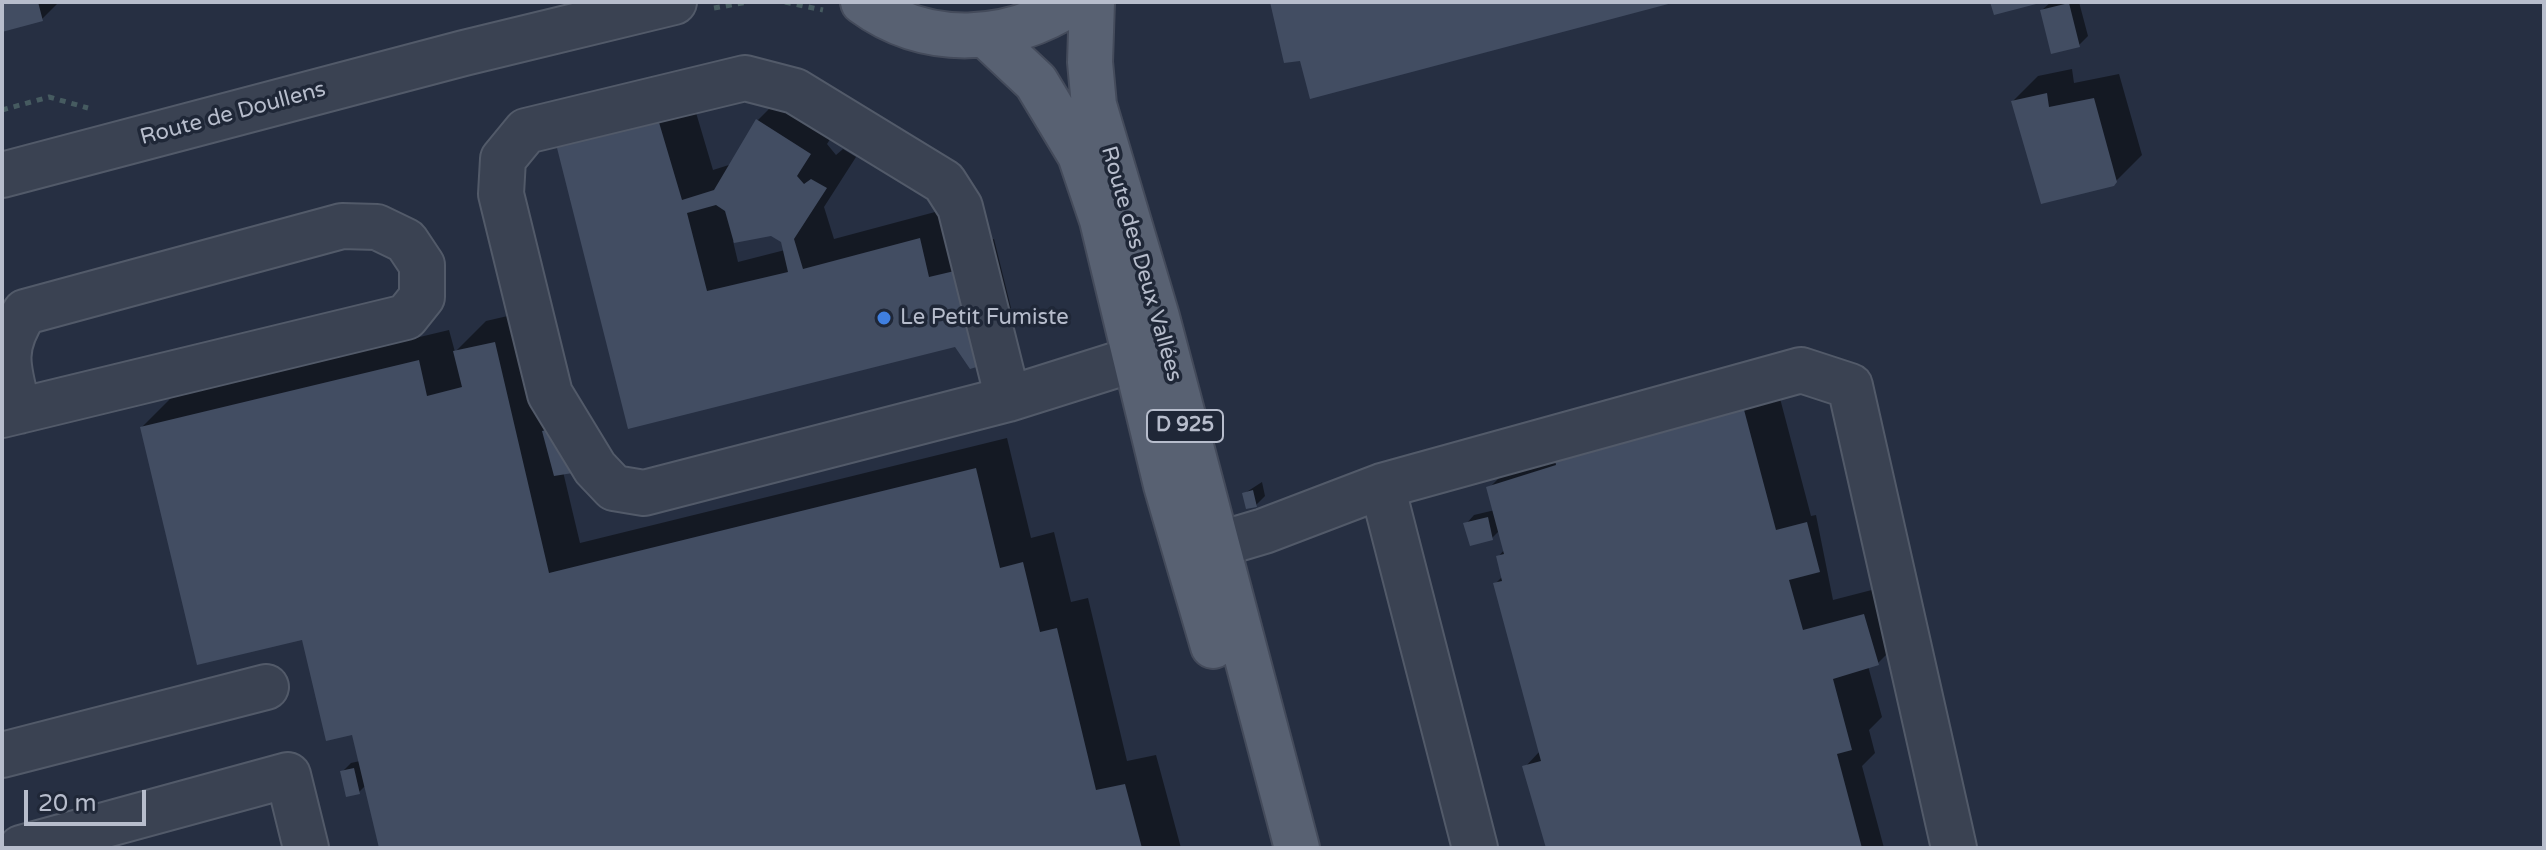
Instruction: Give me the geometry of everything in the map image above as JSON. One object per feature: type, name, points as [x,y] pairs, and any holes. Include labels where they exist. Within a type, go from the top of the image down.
[{"type":"main road","points":[[863,2],[882,16],[933,34],[987,36],[1043,21],[1073,2]]},
{"type":"main road","name":"Route des Deux Vallées","points":[[1092,2],[1090,62],[1094,105],[1157,317],[1297,848]]},
{"type":"main road","name":"Route des Deux Vallées","points":[[987,36],[1036,82],[1080,155],[1102,220],[1166,485],[1269,848]]},
{"type":"street","name":"Route de Doullens","points":[[464,53],[552,2]]},
{"type":"street","name":"Route de Doullens","points":[[2,175],[464,53],[687,6]]},
{"type":"street","points":[[1008,399],[960,207],[944,182],[795,91],[745,78],[526,131],[503,159],[501,194],[550,394],[595,468],[614,488],[644,493],[1008,399],[1135,359]]},
{"type":"street","points":[[342,226],[377,227],[406,241],[422,265],[422,297],[406,317],[10,413],[4,355],[10,331],[25,312],[342,226]]},
{"type":"street","points":[[1217,545],[1264,531],[1382,486],[1801,370],[1850,386],[1954,848]]},
{"type":"street","points":[[1382,486],[1475,848]]},
{"type":"street","points":[[2,755],[266,687]]},
{"type":"street","points":[[21,848],[288,775],[306,848]]},
{"type":"path","points":[[687,6],[748,2]]},
{"type":"building","points":[[2,2],[38,2],[43,21],[2,32]]},
{"type":"building","points":[[1270,2],[1672,3],[1310,99],[1300,61],[1284,63]]},
{"type":"building","points":[[1990,2],[2040,2],[2040,3],[1994,15]]},
{"type":"building","points":[[2069,3],[2080,47],[2051,54],[2040,10]]},
{"type":"building","points":[[2047,93],[2049,107],[2094,98],[2117,182],[2114,186],[2041,204],[2011,101]]},
{"type":"building","points":[[658,119],[682,200],[714,190],[756,119],[811,154],[797,176],[804,184],[811,179],[827,188],[794,239],[803,269],[920,238],[929,277],[963,269],[980,366],[970,369],[955,347],[628,429],[556,144]],"holes":[[[716,205],[725,211],[734,243],[771,236],[781,242],[788,272],[707,291],[687,213]]]},
{"type":"building","points":[[495,342],[549,573],[976,468],[1000,568],[1023,562],[1040,632],[1057,628],[1096,790],[1125,784],[1142,848],[379,848],[352,735],[326,741],[302,640],[197,665],[140,427],[419,360],[427,396],[462,387],[453,351]]},
{"type":"building","points":[[1743,406],[1776,530],[1807,522],[1820,572],[1789,580],[1803,630],[1864,614],[1879,665],[1833,679],[1852,750],[1837,754],[1862,848],[1546,848],[1522,766],[1541,761],[1493,583],[1502,581],[1496,556],[1504,554],[1486,487],[1556,465],[1554,456]]},
{"type":"building","points":[[567,425],[579,472],[554,476],[542,431]]},
{"type":"building","points":[[1253,490],[1257,507],[1246,509],[1242,493]]},
{"type":"building","points":[[1488,517],[1493,540],[1470,546],[1463,523]]},
{"type":"building","points":[[354,768],[360,794],[346,797],[340,771]]},
{"type":"place","name":"Le Petit Fumiste","points":[[884,318]]}]
